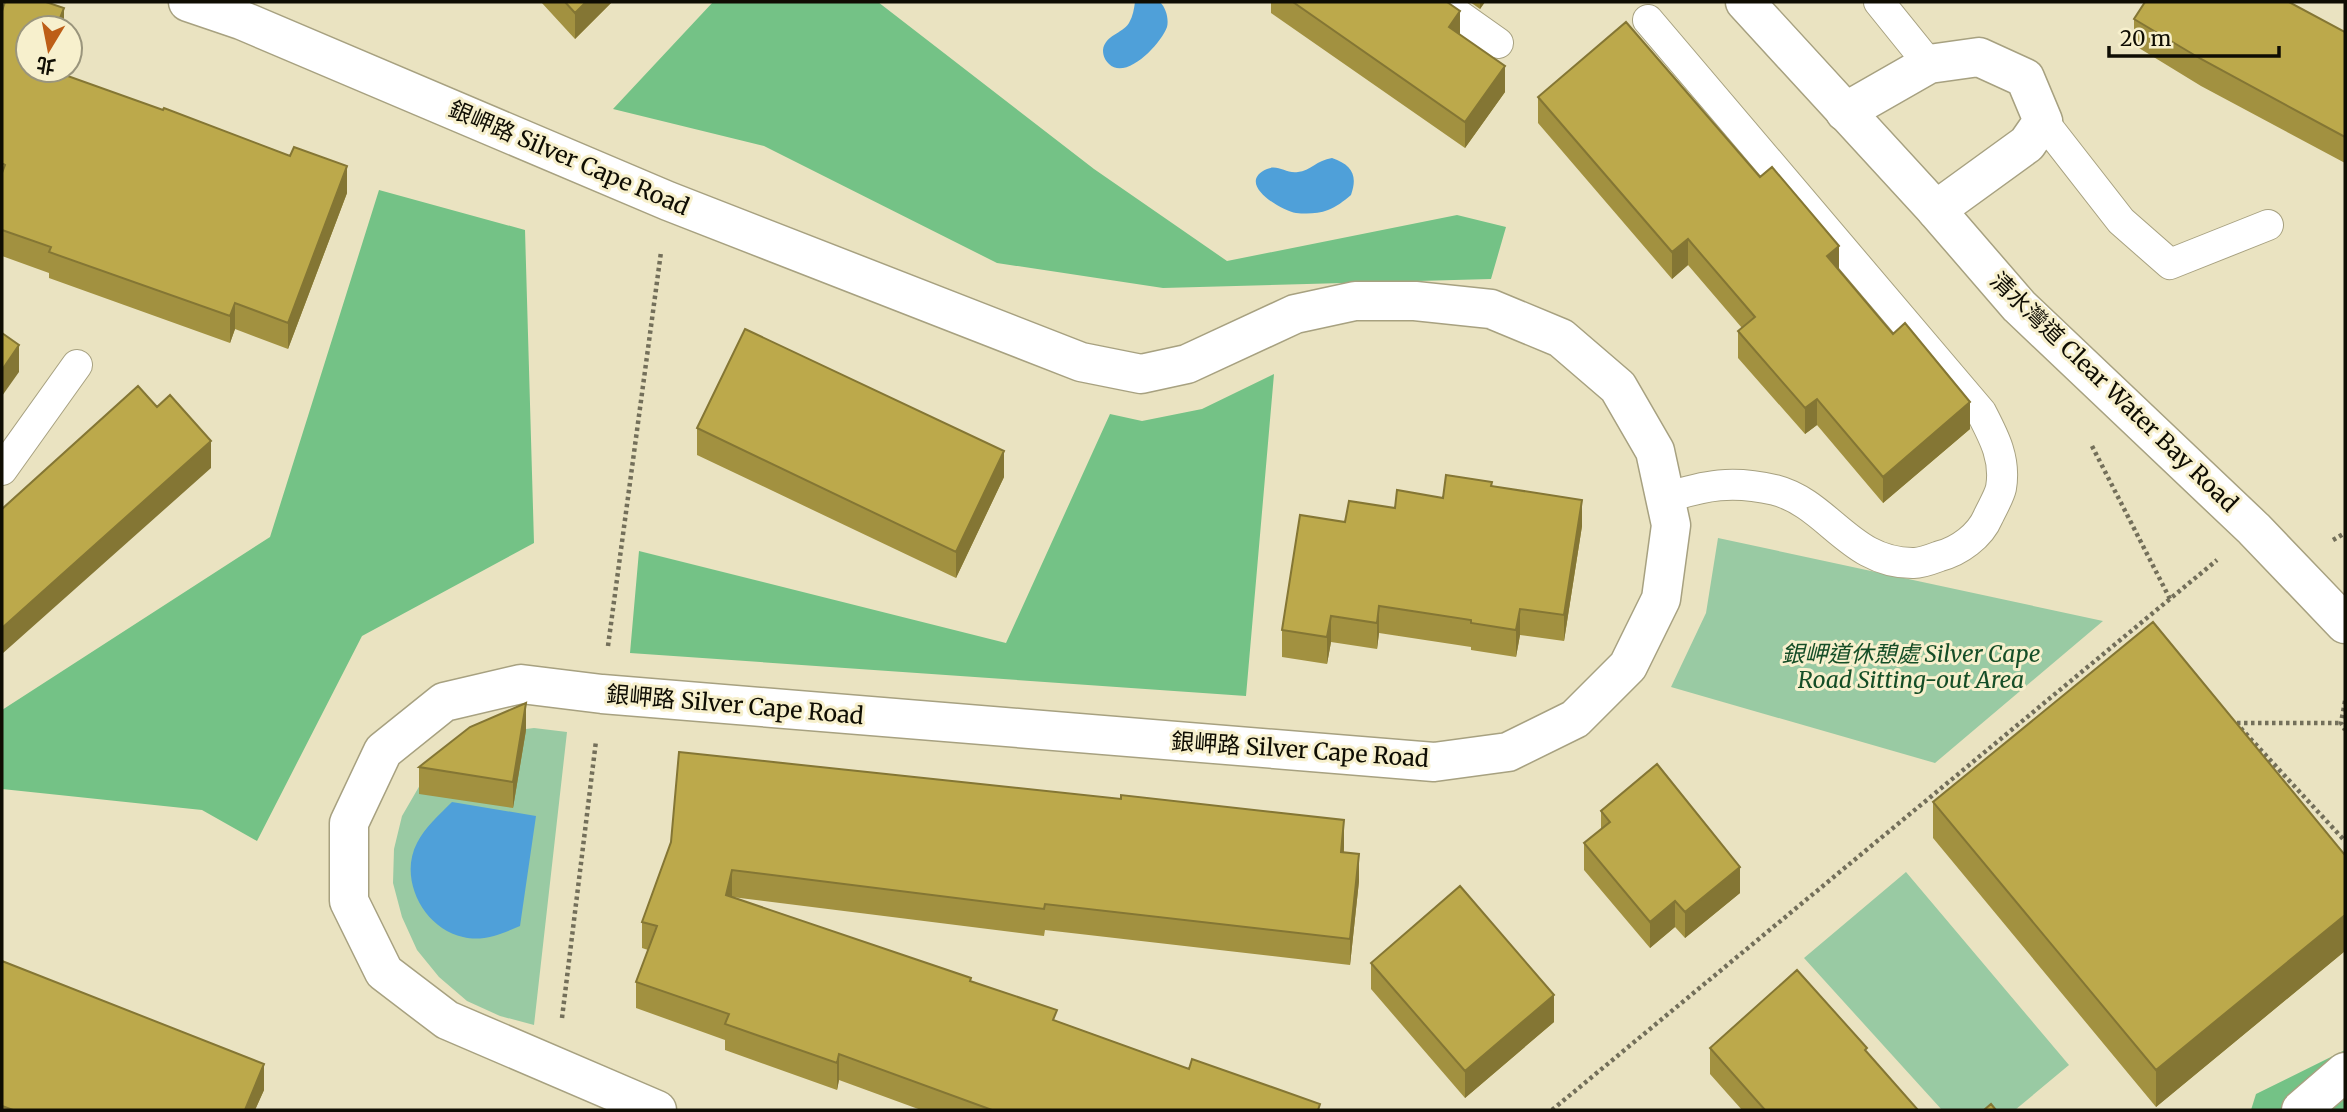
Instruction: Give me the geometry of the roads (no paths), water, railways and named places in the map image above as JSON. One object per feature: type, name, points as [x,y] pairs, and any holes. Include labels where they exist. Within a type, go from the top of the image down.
[{"type":"street","name":"銀岬路 Silver Cape Road","points":[[188,2],[241,20],[668,201],[1081,362],[1141,374],[1187,364],[1294,314],[1355,301],[1415,301],[1491,309],[1561,338],[1618,387],[1655,451],[1671,525],[1661,599],[1628,666],[1575,719],[1508,752],[1434,762],[602,694],[522,684],[444,702],[383,751],[349,823],[349,901],[384,972],[447,1020],[657,1110]]},
{"type":"street","name":"清水灣道 Clear Water Bay Road","points":[[1745,2],[2019,306],[2254,529],[2345,624]]},
{"type":"street","points":[[1845,112],[1929,65],[1979,57],[2025,78],[2043,121],[2027,144],[1936,211]]},
{"type":"street","points":[[2301,1110],[2345,1072]]},
{"type":"lane","points":[[1440,2],[1498,43]]},
{"type":"lane","points":[[1879,2],[1929,65]]},
{"type":"lane","points":[[1648,20],[1981,412],[2000,448],[2001,488],[1984,526],[1955,552],[1916,563],[1876,557],[1842,534],[1813,509],[1779,491],[1741,484],[1702,486],[1665,498]]},
{"type":"lane","points":[[2043,121],[2121,221],[2170,264],[2269,225]]},
{"type":"lane","points":[[2,470],[77,366]]},
{"type":"water","points":[[1135,2],[1160,2],[1167,14],[1167,27],[1158,42],[1142,58],[1124,68],[1116,68],[1105,58],[1104,45],[1129,23]]},
{"type":"water","points":[[1332,158],[1349,168],[1354,182],[1351,195],[1328,210],[1308,214],[1289,211],[1271,201],[1258,188],[1258,175],[1267,169],[1298,172]]},
{"type":"water","points":[[452,802],[536,816],[520,926],[485,938],[463,937],[437,924],[418,900],[411,872],[412,857],[424,832]]},
{"type":"park label","name":"銀岬道休憩處 Silver Cape Road Sitting-out Area","points":[[1911,667]]}]
